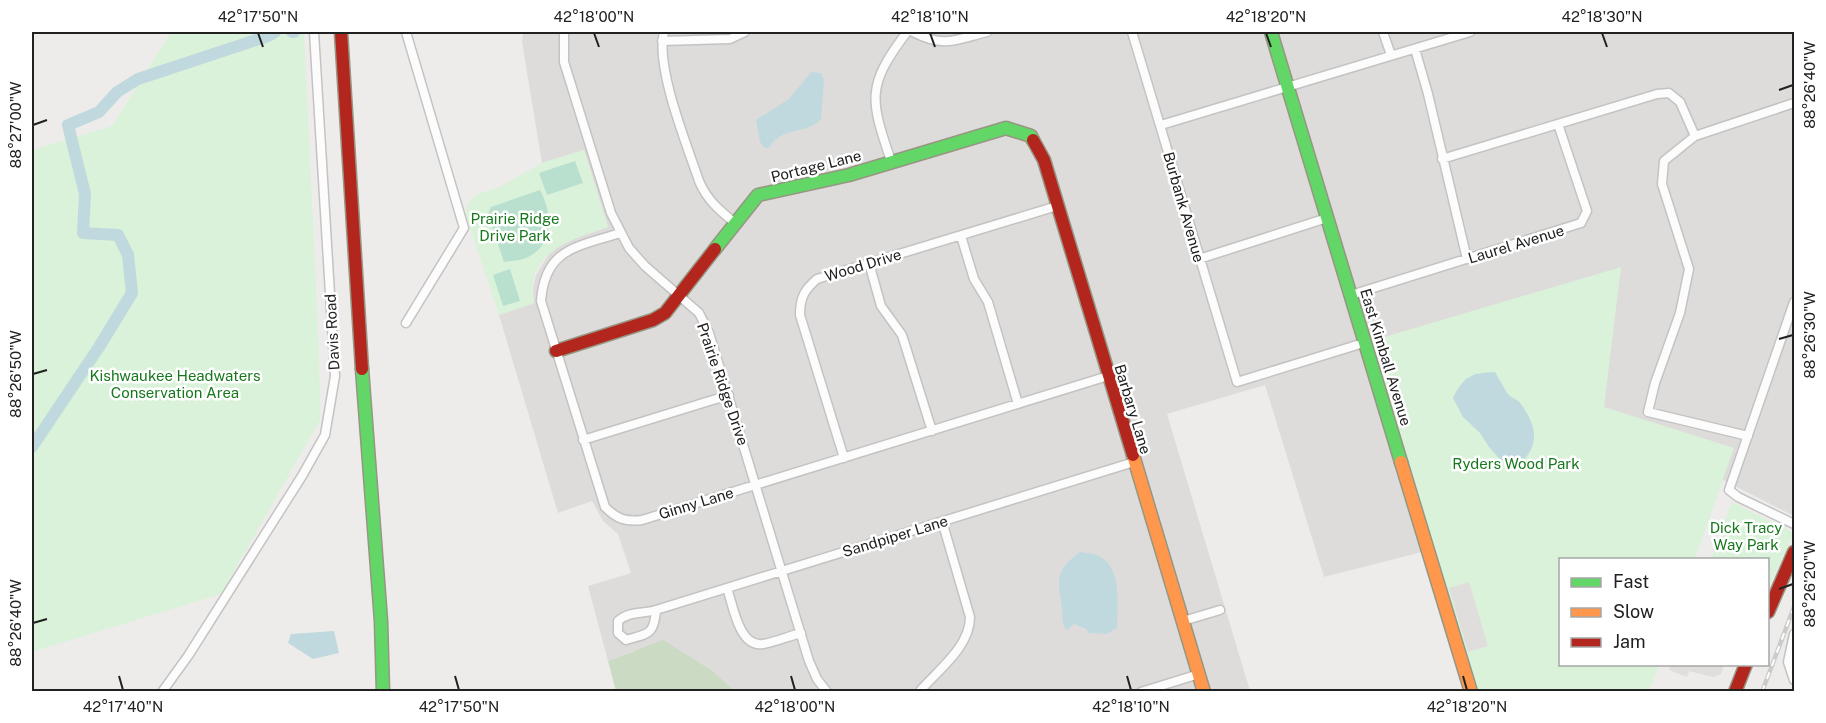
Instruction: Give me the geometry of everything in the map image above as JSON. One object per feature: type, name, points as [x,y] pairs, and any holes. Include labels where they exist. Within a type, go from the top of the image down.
[{"type":"street","name":"Davis Road","points":[[162,692],[188,656],[302,476],[325,435],[335,376],[314,32]]},
{"type":"street","points":[[341,32],[381,621],[383,692]]},
{"type":"street","points":[[406,32],[464,228],[406,323]]},
{"type":"street","name":"Prairie Ridge Drive","points":[[564,32],[564,63],[611,213],[620,233],[645,266],[699,313],[709,333],[801,633],[817,679],[827,692]]},
{"type":"street","points":[[735,223],[713,206],[699,182],[664,72],[663,36],[730,39],[745,32]]},
{"type":"street","points":[[891,161],[877,118],[875,94],[879,74],[907,32]]},
{"type":"street","points":[[913,32],[928,39],[946,43],[987,32]]},
{"type":"street","name":"Burbank Avenue","points":[[1132,32],[1237,382],[1358,345]]},
{"type":"street","name":"East Kimball Avenue","points":[[1271,32],[1471,692]]},
{"type":"street","points":[[1383,32],[1390,55]]},
{"type":"street","points":[[1161,125],[1470,32]]},
{"type":"street","points":[[1415,49],[1467,259]]},
{"type":"street","points":[[1442,159],[1657,94],[1669,93],[1680,102],[1695,136]]},
{"type":"street","points":[[1748,436],[1648,412],[1655,383],[1680,313],[1689,269],[1662,184],[1664,161],[1695,136],[1794,103]]},
{"type":"street","name":"Laurel Avenue","points":[[1351,295],[1581,223],[1587,212],[1558,124]]},
{"type":"street","name":"Portage Lane","points":[[556,351],[653,320],[665,313],[758,195],[849,175],[1006,128],[1031,136]]},
{"type":"street","name":"Barbary Lane","points":[[1031,136],[1044,160],[1204,692]]},
{"type":"street","name":"Wood Drive","points":[[844,458],[800,315],[800,300],[806,288],[817,279],[1057,206]]},
{"type":"street","points":[[1199,259],[1327,218]]},
{"type":"street","name":"Ginny Lane","points":[[620,233],[573,249],[558,257],[548,271],[543,284],[541,301],[605,507],[618,519],[630,522],[642,520],[1108,376]]},
{"type":"street","points":[[961,236],[974,279],[988,302],[1018,404]]},
{"type":"street","points":[[869,263],[881,306],[902,335],[932,431]]},
{"type":"street","points":[[1794,302],[1791,328],[1729,490],[1738,497],[1794,524]]},
{"type":"street","points":[[583,440],[729,395]]},
{"type":"street","name":"Sandpiper Lane","points":[[656,610],[650,633],[626,640],[618,633],[618,621],[622,617],[641,611],[650,612],[656,610],[727,588],[783,571],[942,521],[1134,462]]},
{"type":"street","points":[[918,692],[965,642],[970,629],[970,617],[942,521]]},
{"type":"street","points":[[1769,608],[1794,552]]},
{"type":"street","points":[[727,588],[741,630],[753,643],[761,644],[801,633]]},
{"type":"street","points":[[1183,621],[1220,610]]},
{"type":"street","points":[[1794,634],[1788,662],[1794,678]]},
{"type":"street","points":[[1735,692],[1745,666]]},
{"type":"street","points":[[1141,692],[1199,674]]},
{"type":"shaded area","points":[[523,32],[1794,32],[1794,516],[1723,480],[1360,346],[1422,552],[1324,577],[1265,385],[1167,414],[1250,691],[734,692],[714,672],[635,650],[608,661],[588,586],[631,573],[618,534],[603,521],[592,501],[558,513],[499,315],[534,303],[533,288],[536,275],[550,252],[569,240],[608,227],[584,150],[542,163],[522,42]]},
{"type":"shaded area","points":[[1469,582],[1488,646],[1468,652],[1449,588]]},
{"type":"shaded area","points":[[1670,666],[1724,666],[1721,674],[1713,677],[1689,671],[1687,677],[1669,670]]},
{"type":"green space","name":"Kishwaukee Headwaters Conservation Area","points":[[171,32],[304,32],[319,351],[320,420],[221,594],[32,652],[32,150],[112,126]]},
{"type":"green space","name":"Prairie Ridge Drive Park","points":[[584,150],[608,227],[566,243],[553,251],[543,260],[536,272],[533,286],[534,303],[499,315],[465,213],[469,202],[476,195],[499,187],[542,163]]},
{"type":"green space","points":[[575,161],[583,183],[547,195],[539,173]]},
{"type":"green space","points":[[540,190],[549,219],[546,239],[533,254],[521,260],[504,262],[488,214],[491,207]]},
{"type":"green space","name":"Ryders Wood Park","points":[[1621,267],[1604,407],[1734,448],[1695,558],[1559,558],[1559,666],[1659,666],[1649,691],[1475,691],[1371,341]]},
{"type":"green space","points":[[510,269],[520,301],[503,306],[493,275]]},
{"type":"green space","name":"Dick Tracy Way Park","points":[[1732,502],[1794,533],[1769,586],[1769,558],[1711,558]]},
{"type":"green space","points":[[663,640],[714,672],[734,691],[616,691],[608,661]]},
{"type":"water","points":[[811,72],[821,73],[824,79],[821,119],[808,127],[780,136],[769,148],[765,148],[760,142],[756,120],[789,99]]},
{"type":"water","points":[[1495,372],[1507,393],[1521,404],[1527,413],[1533,429],[1533,444],[1525,459],[1518,466],[1505,465],[1480,433],[1463,417],[1453,398],[1469,377],[1480,373]]},
{"type":"water","points":[[1080,552],[1097,555],[1107,562],[1115,578],[1118,599],[1117,628],[1107,634],[1089,633],[1086,629],[1074,624],[1067,630],[1063,623],[1059,590],[1060,576],[1066,565]]},
{"type":"water","points":[[334,631],[339,653],[313,659],[288,643],[291,634]]},
{"type":"waterway","points":[[32,447],[132,293],[128,255],[118,235],[83,233],[85,194],[68,125],[99,112],[117,92],[138,79],[275,32]]},
{"type":"railway","points":[[1762,692],[1794,607]]},
{"type":"traffic: fast","points":[[1271,32],[1401,462]]},
{"type":"traffic: fast","points":[[715,249],[758,195],[849,175],[1006,128],[1031,136],[1033,140]]},
{"type":"traffic: fast","points":[[362,369],[381,621],[383,692]]},
{"type":"traffic: slow","points":[[1133,455],[1204,692]]},
{"type":"traffic: slow","points":[[1401,462],[1471,692]]},
{"type":"traffic: jam","points":[[341,32],[362,369]]},
{"type":"traffic: jam","points":[[1033,140],[1044,160],[1133,455]]},
{"type":"traffic: jam","points":[[556,351],[653,320],[665,313],[715,249]]},
{"type":"traffic: jam","points":[[1769,610],[1794,552]]},
{"type":"traffic: jam","points":[[1735,692],[1745,666]]}]
